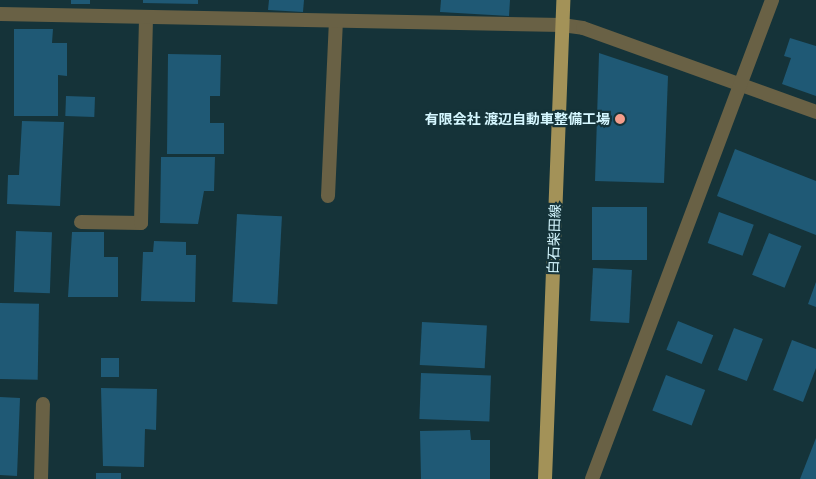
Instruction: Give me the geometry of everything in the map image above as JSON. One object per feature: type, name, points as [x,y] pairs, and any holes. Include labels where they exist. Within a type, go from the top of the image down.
[{"type":"main road","name":"白石柴田線","points":[[545,479],[562,0]]},
{"type":"street","points":[[592,479],[772,0]]},
{"type":"street","points":[[0,14],[146,20],[562,26],[583,28],[816,112]]},
{"type":"street","points":[[81,222],[141,223],[146,20]]},
{"type":"street","points":[[328,196],[336,23]]},
{"type":"street","points":[[41,479],[43,404]]},
{"type":"building","points":[[71,0],[90,0],[90,4],[71,4]]},
{"type":"building","points":[[143,0],[198,0],[198,4],[143,3]]},
{"type":"building","points":[[269,0],[304,0],[303,12],[268,10]]},
{"type":"building","points":[[441,0],[510,0],[509,16],[440,12]]},
{"type":"building","points":[[14,29],[53,29],[52,43],[67,43],[67,76],[58,75],[58,116],[14,116]]},
{"type":"building","points":[[790,38],[816,46],[816,96],[782,84],[791,58],[784,56]]},
{"type":"building","points":[[599,53],[668,76],[664,183],[595,181]]},
{"type":"building","points":[[168,54],[221,55],[220,96],[210,96],[210,123],[224,123],[224,154],[167,154]]},
{"type":"building","points":[[66,96],[95,97],[94,117],[65,116]]},
{"type":"building","points":[[22,121],[64,122],[60,206],[7,204],[8,175],[19,175]]},
{"type":"building","points":[[735,149],[816,181],[816,235],[717,196]]},
{"type":"building","points":[[161,157],[215,157],[214,191],[204,191],[198,224],[160,223]]},
{"type":"building","points":[[592,207],[647,207],[647,260],[592,260]]},
{"type":"building","points":[[719,212],[754,225],[742,256],[708,243]]},
{"type":"building","points":[[237,214],[282,216],[277,304],[232,302]]},
{"type":"building","points":[[16,231],[52,232],[50,293],[14,292]]},
{"type":"building","points":[[72,232],[104,232],[104,257],[118,257],[118,297],[68,297]]},
{"type":"building","points":[[769,233],[801,246],[785,288],[752,275]]},
{"type":"building","points":[[154,241],[186,242],[186,255],[196,255],[195,302],[141,301],[143,252],[153,252]]},
{"type":"building","points":[[593,268],[632,270],[629,323],[590,321]]},
{"type":"building","points":[[816,282],[816,307],[808,304]]},
{"type":"building","points":[[0,303],[39,304],[38,380],[0,379]]},
{"type":"building","points":[[678,321],[713,335],[702,364],[666,350]]},
{"type":"building","points":[[422,322],[487,325],[485,368],[420,365]]},
{"type":"building","points":[[734,328],[763,339],[747,381],[718,370]]},
{"type":"building","points":[[792,340],[816,349],[816,368],[803,402],[773,390]]},
{"type":"building","points":[[101,358],[119,358],[119,377],[101,377]]},
{"type":"building","points":[[421,373],[491,375],[489,421],[419,419]]},
{"type":"building","points":[[666,375],[705,390],[692,426],[652,410]]},
{"type":"building","points":[[101,388],[157,389],[156,430],[145,429],[144,467],[103,466]]},
{"type":"building","points":[[0,397],[20,398],[17,476],[0,475]]},
{"type":"building","points":[[470,430],[471,440],[490,440],[490,479],[421,479],[420,431]]},
{"type":"building","points":[[816,438],[816,479],[800,479]]},
{"type":"building","points":[[96,473],[121,473],[121,479],[96,479]]},
{"type":"place","name":"有限会社 渡辺自動車整備工場","points":[[620,119]]}]
